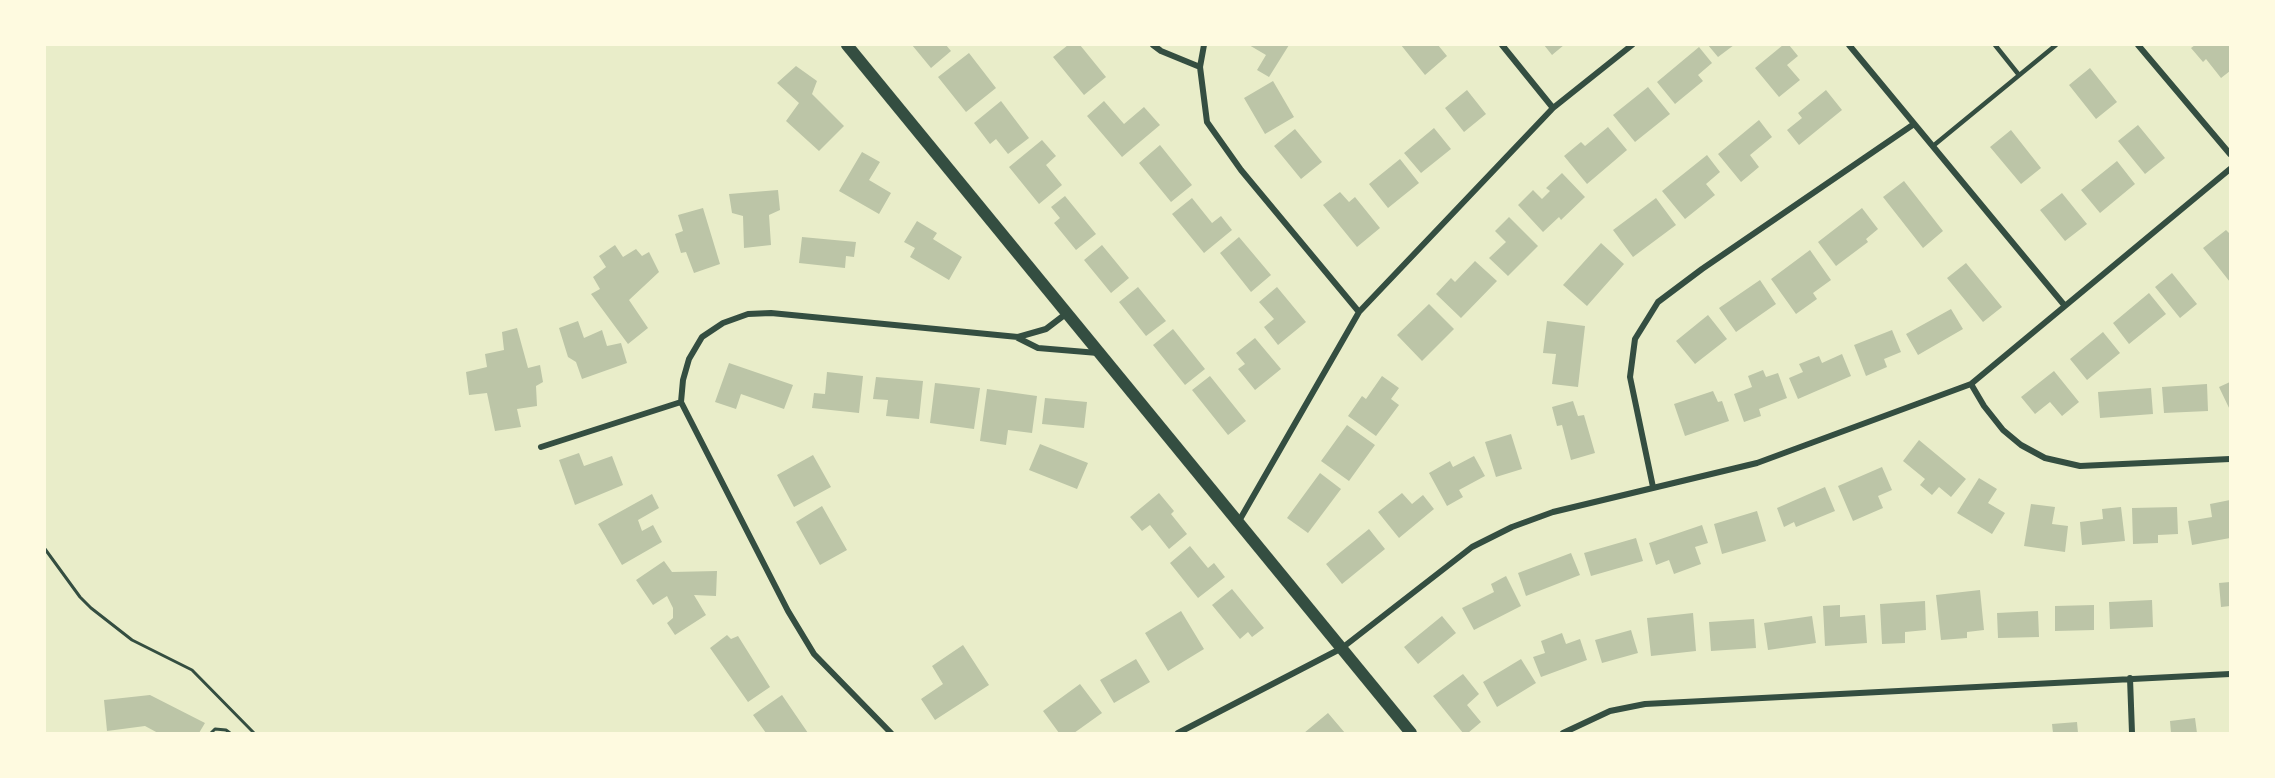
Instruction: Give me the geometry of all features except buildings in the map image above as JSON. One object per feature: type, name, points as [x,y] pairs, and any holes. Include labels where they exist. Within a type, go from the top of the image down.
[{"type":"main road","points":[[847,45],[1411,733]]},
{"type":"street","points":[[1153,45],[1161,51],[1200,67]]},
{"type":"street","points":[[1204,45],[1200,67],[1207,122],[1241,170],[1359,312]]},
{"type":"street","points":[[1502,45],[1553,108]]},
{"type":"street","points":[[1239,521],[1359,312],[1553,108],[1632,45]]},
{"type":"street","points":[[1849,45],[2065,306]]},
{"type":"street","points":[[2138,45],[2230,154]]},
{"type":"street","points":[[1653,487],[1630,377],[1635,339],[1658,302],[1702,269],[1914,124]]},
{"type":"street","points":[[1178,733],[1342,648],[1472,547],[1512,527],[1553,512],[1757,463],[1971,384],[2230,169]]},
{"type":"street","points":[[891,733],[814,654],[788,611],[681,402],[688,359],[702,337],[723,323],[748,314],[771,313],[1018,337],[1046,329],[1067,313]]},
{"type":"street","points":[[1018,337],[1038,348],[1100,353]]},
{"type":"street","points":[[1971,384],[1984,406],[2003,430],[2021,445],[2045,458],[2080,466],[2230,459]]},
{"type":"street","points":[[541,447],[681,402]]},
{"type":"street","points":[[1563,733],[1610,711],[1646,704],[2230,674]]},
{"type":"street","points":[[2130,678],[2132,733]]},
{"type":"lane","points":[[1995,45],[2019,75]]},
{"type":"lane","points":[[1933,146],[2055,45]]},
{"type":"path","points":[[45,549],[80,597],[91,608],[132,640],[192,670],[254,733]]},
{"type":"path","points":[[211,733],[215,729],[226,730],[230,733]]}]
